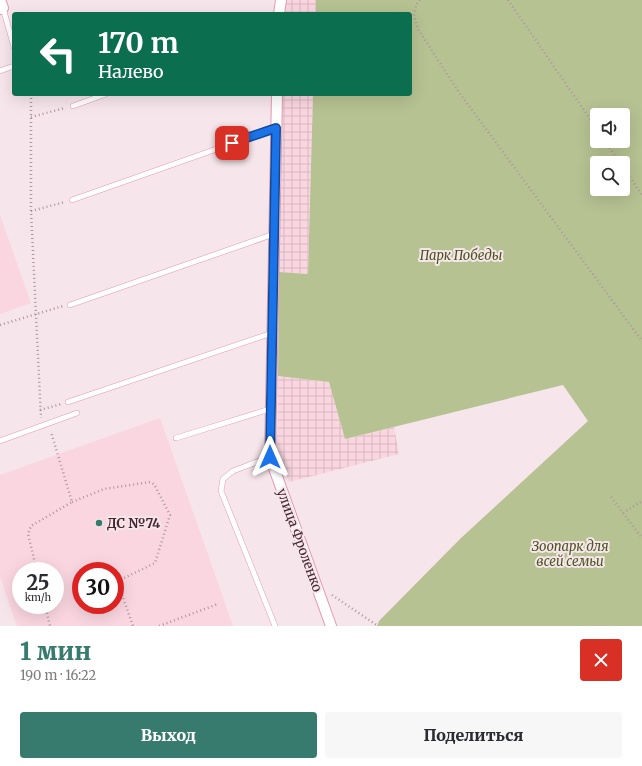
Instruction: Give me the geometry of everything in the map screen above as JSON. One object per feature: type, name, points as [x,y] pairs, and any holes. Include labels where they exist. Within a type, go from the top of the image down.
[{"type":"street","points":[[279,12],[281,0]]},
{"type":"street","name":"улица Фроленко","points":[[277,96],[270,457],[331,626]]},
{"type":"lane","points":[[1,6],[12,41]]},
{"type":"lane","points":[[0,70],[12,67]]},
{"type":"lane","points":[[73,106],[100,96]]},
{"type":"lane","points":[[72,200],[276,128]]},
{"type":"lane","points":[[70,305],[274,234]]},
{"type":"lane","points":[[68,402],[272,333]]},
{"type":"lane","points":[[176,438],[270,409]]},
{"type":"lane","points":[[0,440],[77,413]]},
{"type":"lane","points":[[270,457],[233,471],[222,478],[221,492],[275,626]]},
{"type":"path","points":[[420,0],[416,6],[414,16],[418,29],[458,91],[642,341]]},
{"type":"path","points":[[508,0],[590,119]]},
{"type":"path","points":[[31,96],[31,211],[41,426]]},
{"type":"path","points":[[31,118],[73,106]]},
{"type":"path","points":[[630,177],[642,195]]},
{"type":"path","points":[[31,211],[72,200]]},
{"type":"path","points":[[0,325],[36,313],[70,305]]},
{"type":"path","points":[[40,410],[68,402]]},
{"type":"path","points":[[49,424],[61,459],[72,502]]},
{"type":"path","points":[[35,562],[28,534],[31,526],[72,502],[104,489],[150,482],[154,484],[170,515],[155,563],[122,579],[119,586],[133,626]]},
{"type":"path","points":[[611,497],[642,538]]},
{"type":"path","points":[[623,513],[642,501]]},
{"type":"path","points":[[317,585],[378,626]]},
{"type":"path","points":[[159,626],[218,604]]},
{"type":"path","points":[[47,614],[50,626]]},
{"type":"shaded area","points":[[287,0],[316,0],[316,12],[285,12]]},
{"type":"shaded area","points":[[281,96],[313,96],[308,274],[279,272]]},
{"type":"shaded area","points":[[0,215],[31,303],[0,314]]},
{"type":"shaded area","points":[[278,376],[329,382],[345,439],[394,427],[399,454],[289,482],[277,450]]},
{"type":"shaded area","name":"ДС №74","points":[[160,418],[233,626],[17,626],[13,614],[64,614],[64,562],[12,562],[12,612],[0,577],[0,475]]},
{"type":"green space","name":"Парк Победы","points":[[316,0],[642,0],[642,626],[377,626],[379,621],[460,539],[588,421],[563,385],[345,439],[329,382],[278,376],[279,272],[308,274],[313,96],[412,96],[412,12],[316,12]]},
{"type":"place","name":"ДС №74","points":[[99,523]]},
{"type":"route","points":[[232,143],[276,128],[270,457]]},
{"type":"park label","name":"Зоопарк для всей семьи","points":[[570,554]]}]
